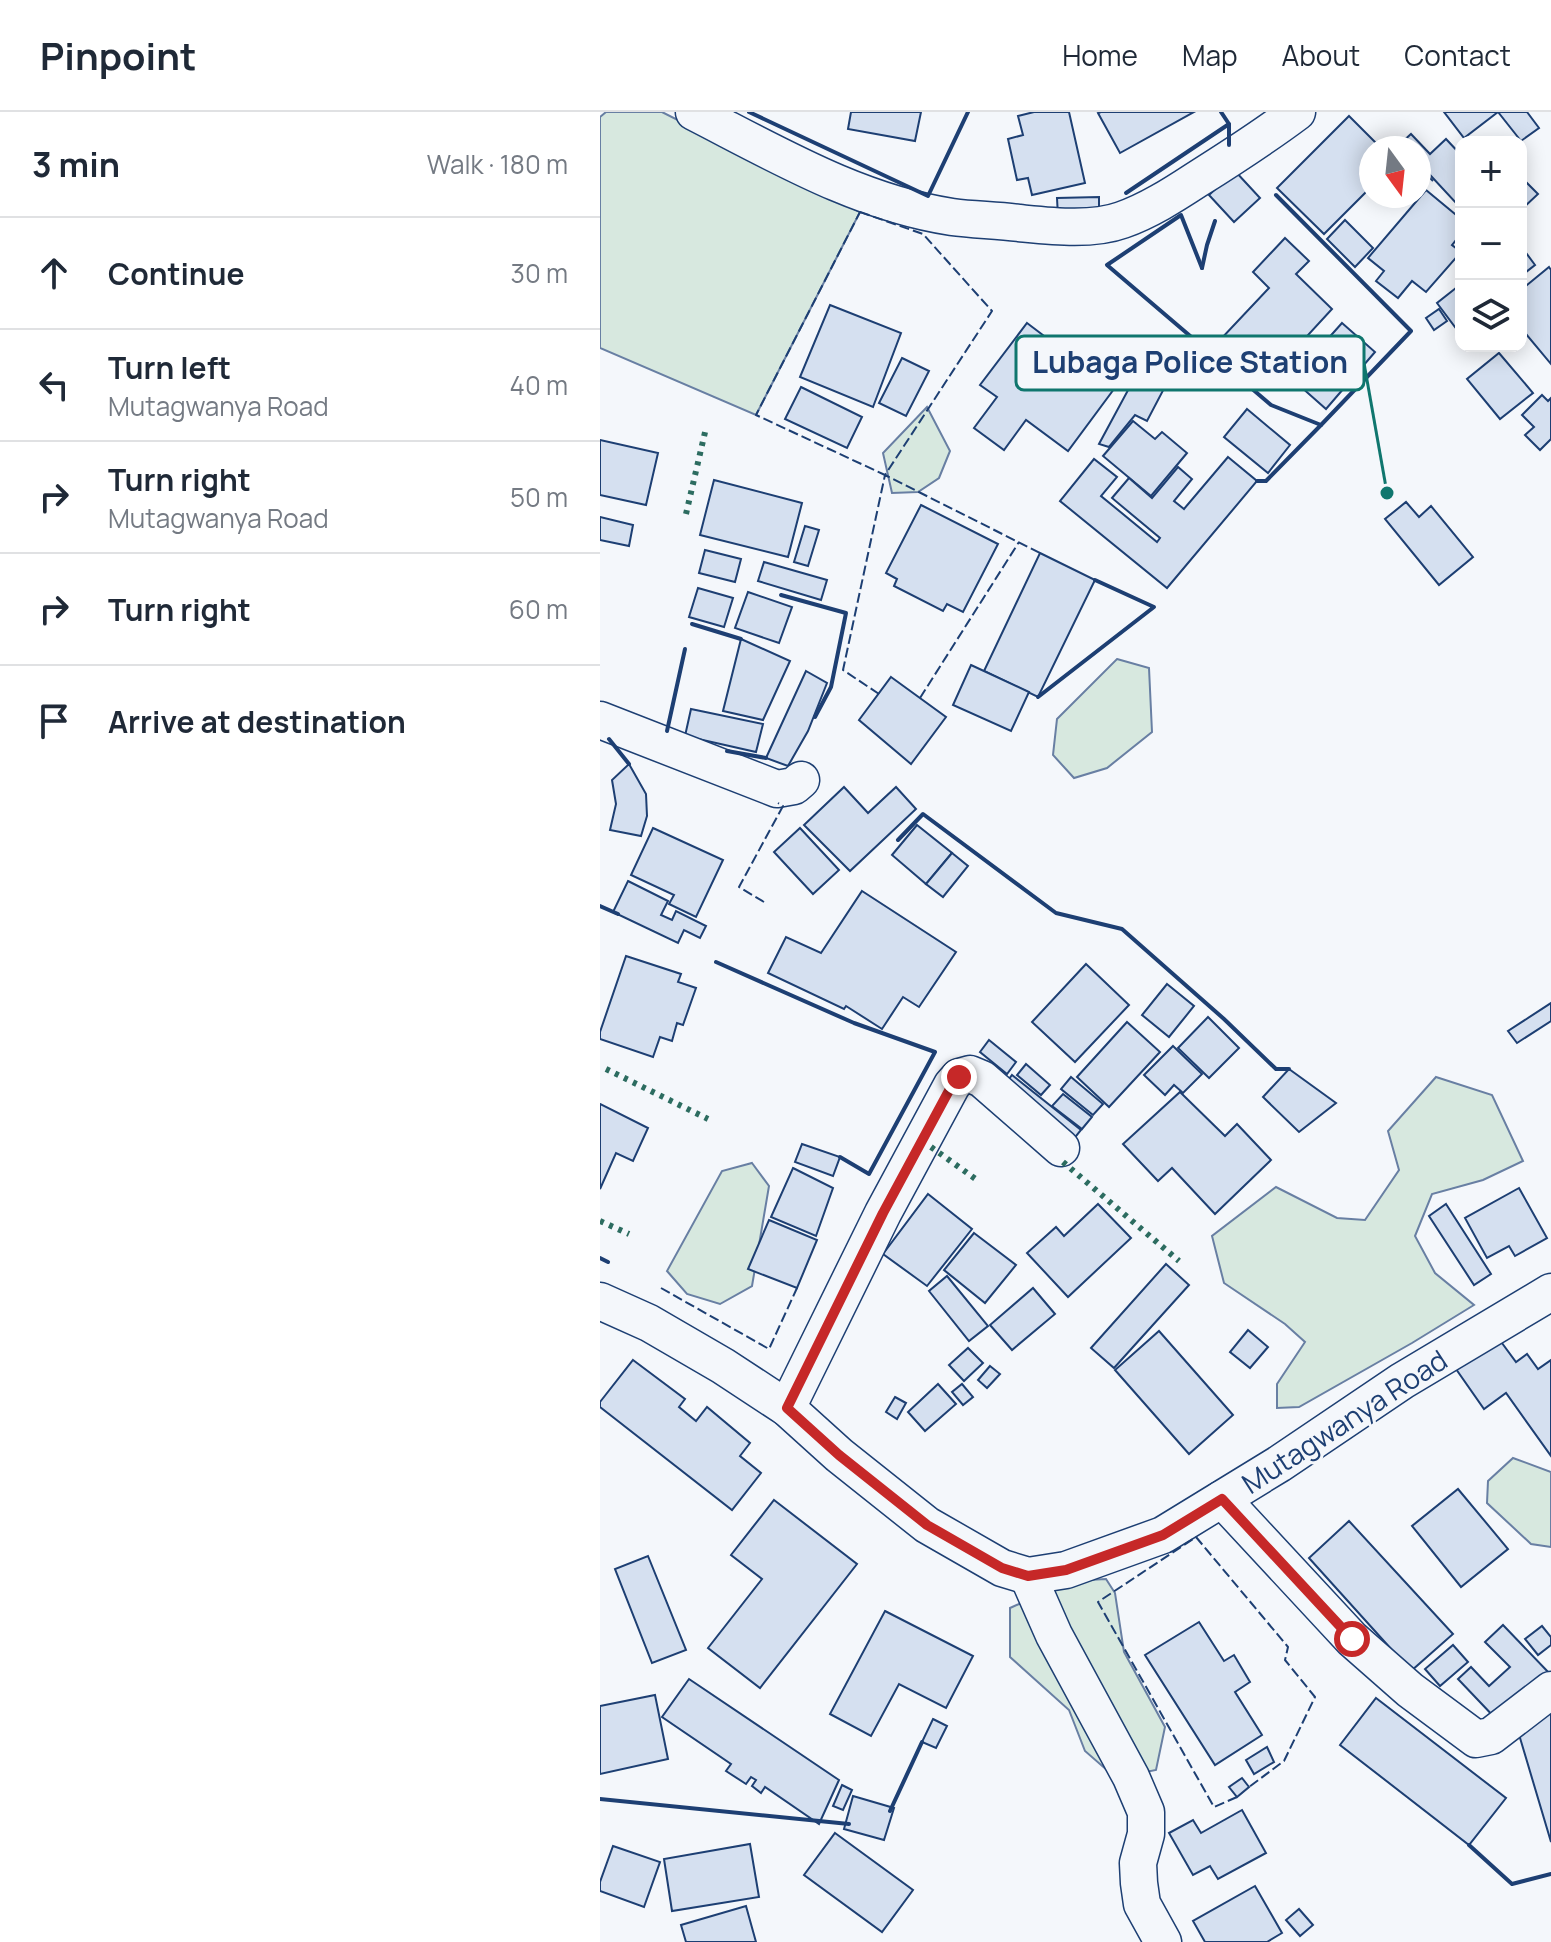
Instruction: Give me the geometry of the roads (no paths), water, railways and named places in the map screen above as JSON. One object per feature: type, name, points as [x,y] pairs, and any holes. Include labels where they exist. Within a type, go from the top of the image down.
[{"type":"street","points":[[694,112],[838,184],[868,195],[952,217],[1069,226],[1107,224],[1139,213],[1260,140],[1297,112]]},
{"type":"street","points":[[600,720],[777,789],[794,786],[801,780]]},
{"type":"street","points":[[787,1408],[883,1213],[959,1077],[970,1074],[982,1079],[1061,1148]]},
{"type":"street","name":"Mutagwanya Road","points":[[1028,1576],[1066,1570],[1163,1535],[1279,1464],[1402,1381],[1551,1292]]},
{"type":"street","points":[[600,1301],[649,1323],[723,1366],[787,1408],[839,1455],[927,1525],[1002,1568],[1028,1576],[1054,1635],[1131,1777],[1146,1812],[1146,1834],[1138,1863],[1142,1904],[1163,1942]]},
{"type":"street","points":[[1222,1499],[1352,1639],[1410,1690],[1476,1739],[1491,1736],[1551,1690]]},
{"type":"place","name":"Lubaga Police Station","points":[[1387,493]]}]
